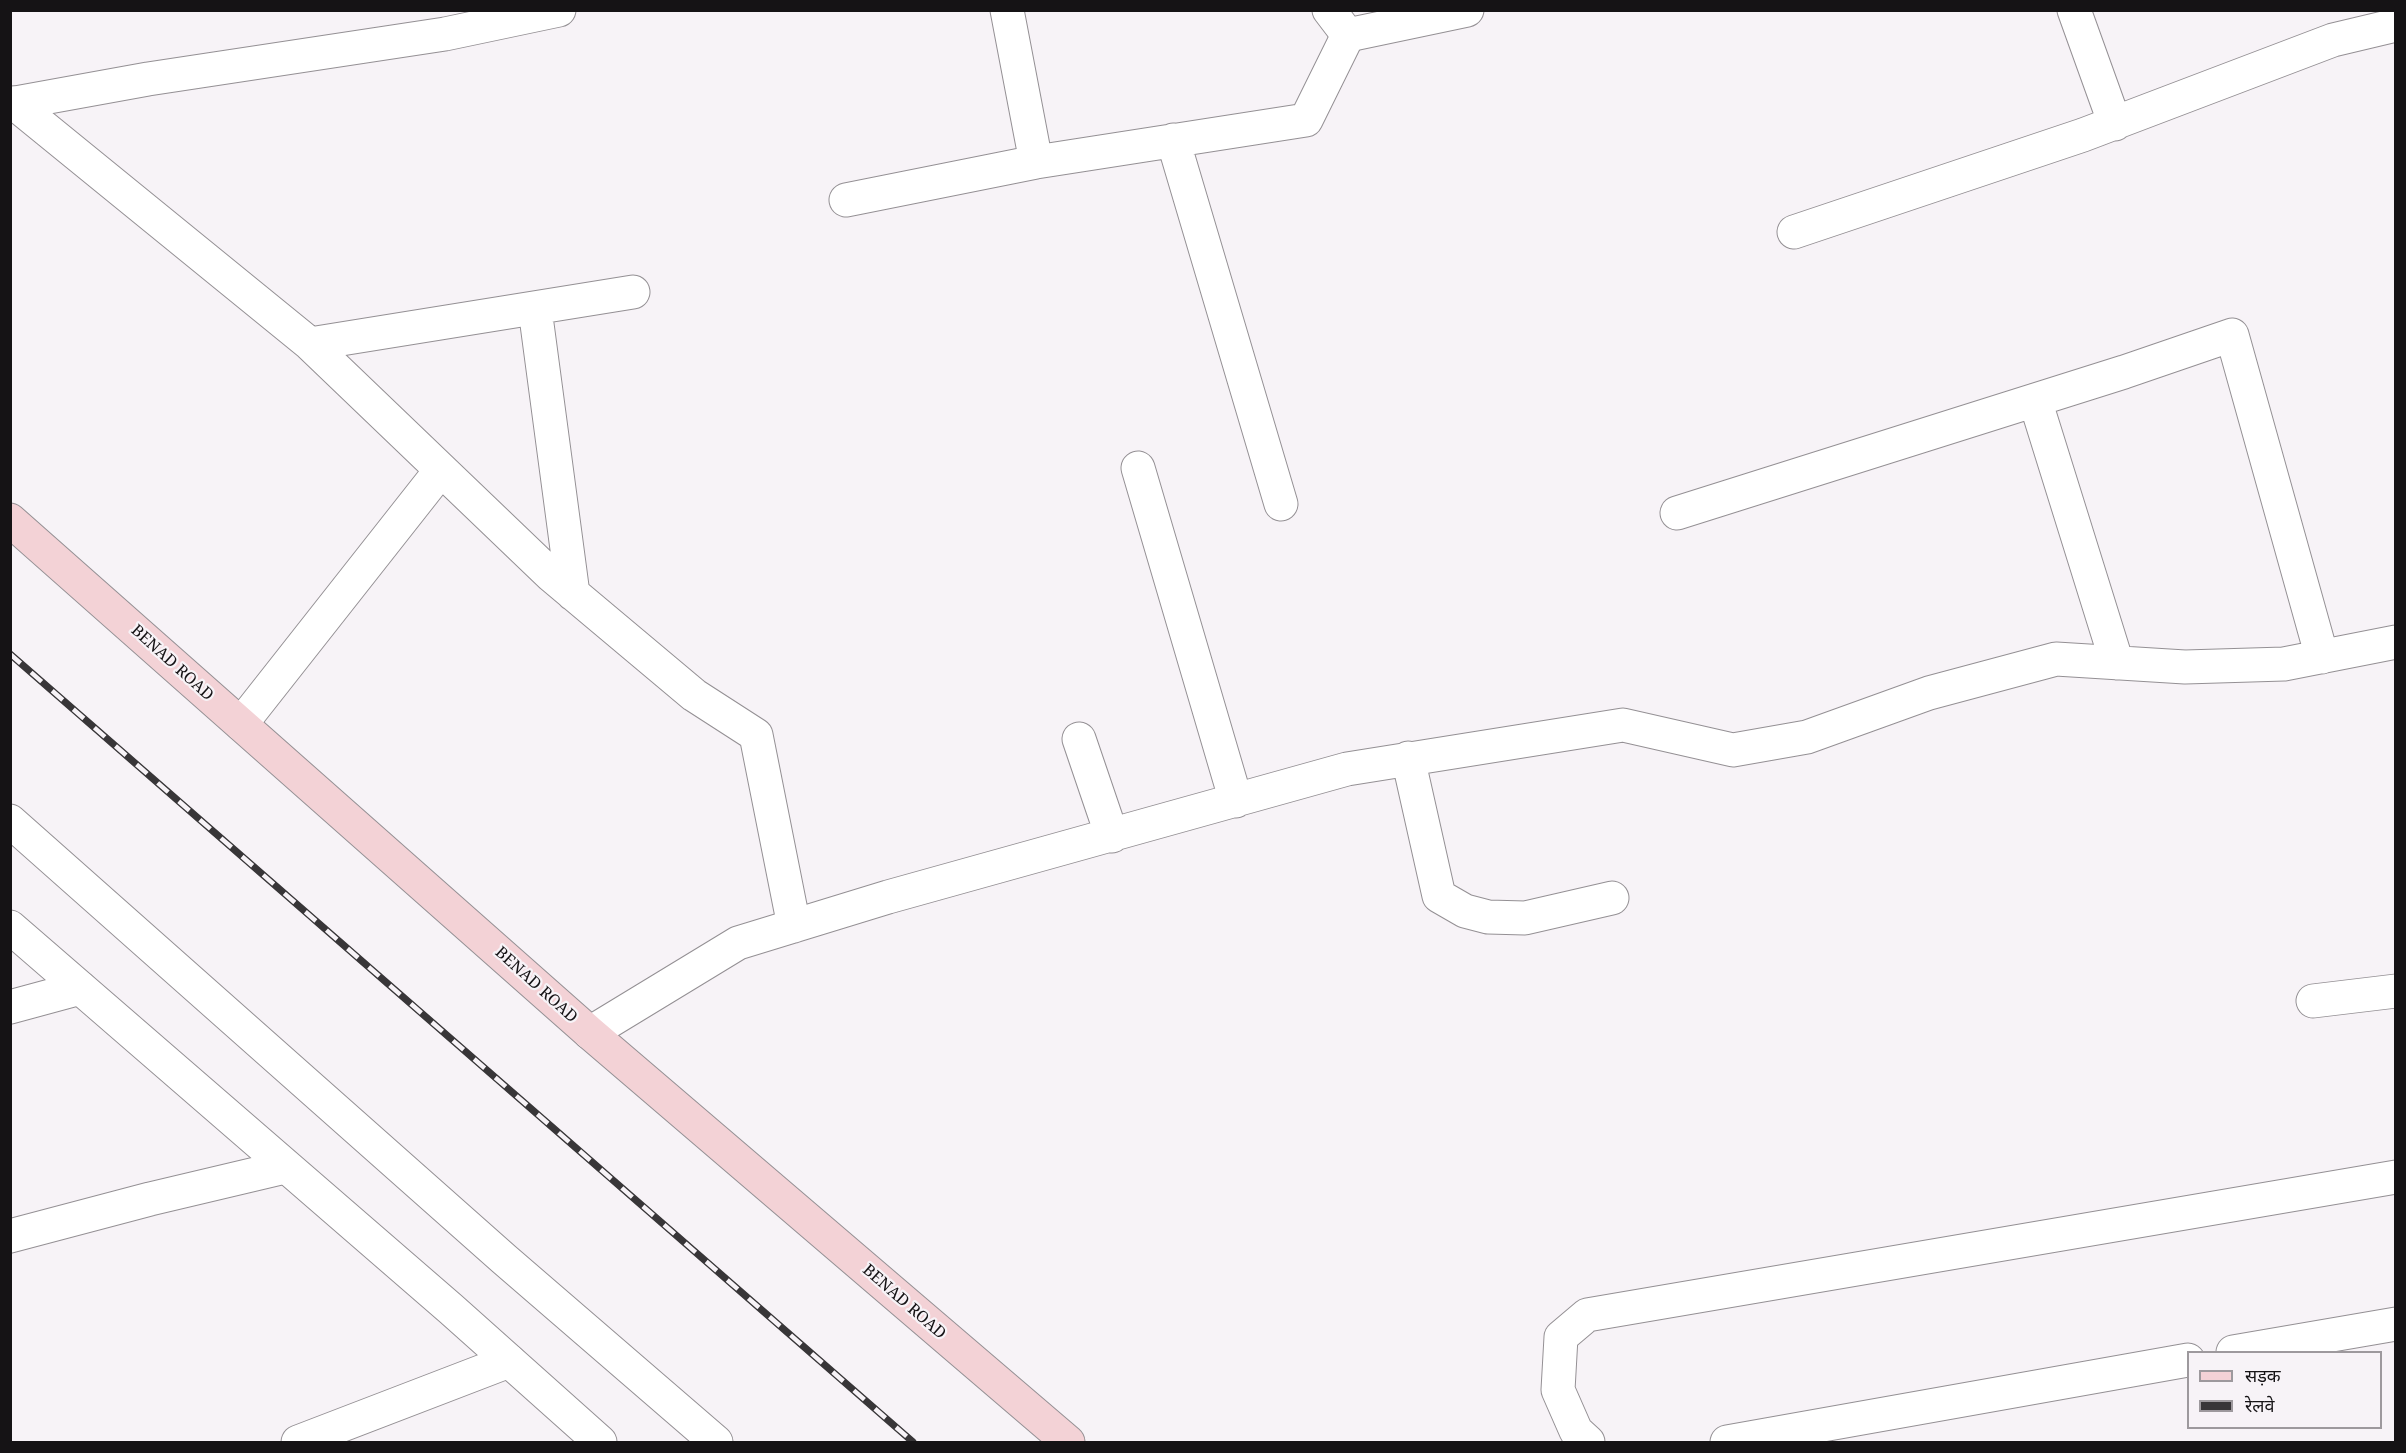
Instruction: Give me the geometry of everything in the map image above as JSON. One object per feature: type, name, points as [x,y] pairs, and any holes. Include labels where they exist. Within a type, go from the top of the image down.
[{"type":"main road","name":"BENAD ROAD","points":[[10,520],[590,1033],[1068,1443]]},
{"type":"street","points":[[13,104],[148,79],[445,34],[559,10]]},
{"type":"street","points":[[1007,10],[1036,162]]},
{"type":"street","points":[[846,200],[1036,162],[1306,120],[1338,23],[1467,10]]},
{"type":"street","points":[[2074,10],[2115,124]]},
{"type":"street","points":[[1794,232],[2115,124],[2333,40],[2396,25]]},
{"type":"street","points":[[13,104],[310,344],[573,594],[693,695],[756,735],[794,926]]},
{"type":"street","points":[[1173,141],[1281,504]]},
{"type":"street","points":[[310,344],[633,292]]},
{"type":"street","points":[[535,309],[573,594]]},
{"type":"street","points":[[1677,513],[2124,372],[2232,335],[2322,657]]},
{"type":"street","points":[[2035,400],[2116,663]]},
{"type":"street","points":[[1138,468],[1236,801]]},
{"type":"street","points":[[241,724],[441,470]]},
{"type":"street","points":[[590,1033],[738,943],[888,897],[1347,769],[1623,725],[1734,750],[1807,737],[1929,693],[2056,660],[2185,667],[2284,664],[2396,642]]},
{"type":"street","points":[[1079,739],[1112,836]]},
{"type":"street","points":[[1408,758],[1439,896],[1465,911],[1488,917],[1525,918],[1612,898]]},
{"type":"street","points":[[10,821],[504,1259],[716,1443]]},
{"type":"street","points":[[10,927],[230,1116],[600,1443]]},
{"type":"street","points":[[10,1007],[80,988]]},
{"type":"street","points":[[2313,1001],[2396,991]]},
{"type":"street","points":[[10,1236],[150,1199],[285,1167]]},
{"type":"street","points":[[1588,1443],[1576,1431],[1558,1390],[1561,1337],[1587,1315],[2396,1177]]},
{"type":"street","points":[[2244,1351],[2396,1324]]},
{"type":"street","points":[[1727,1443],[2187,1360]]},
{"type":"street","points":[[298,1443],[509,1361]]},
{"type":"railway","points":[[10,654],[913,1442]]}]
